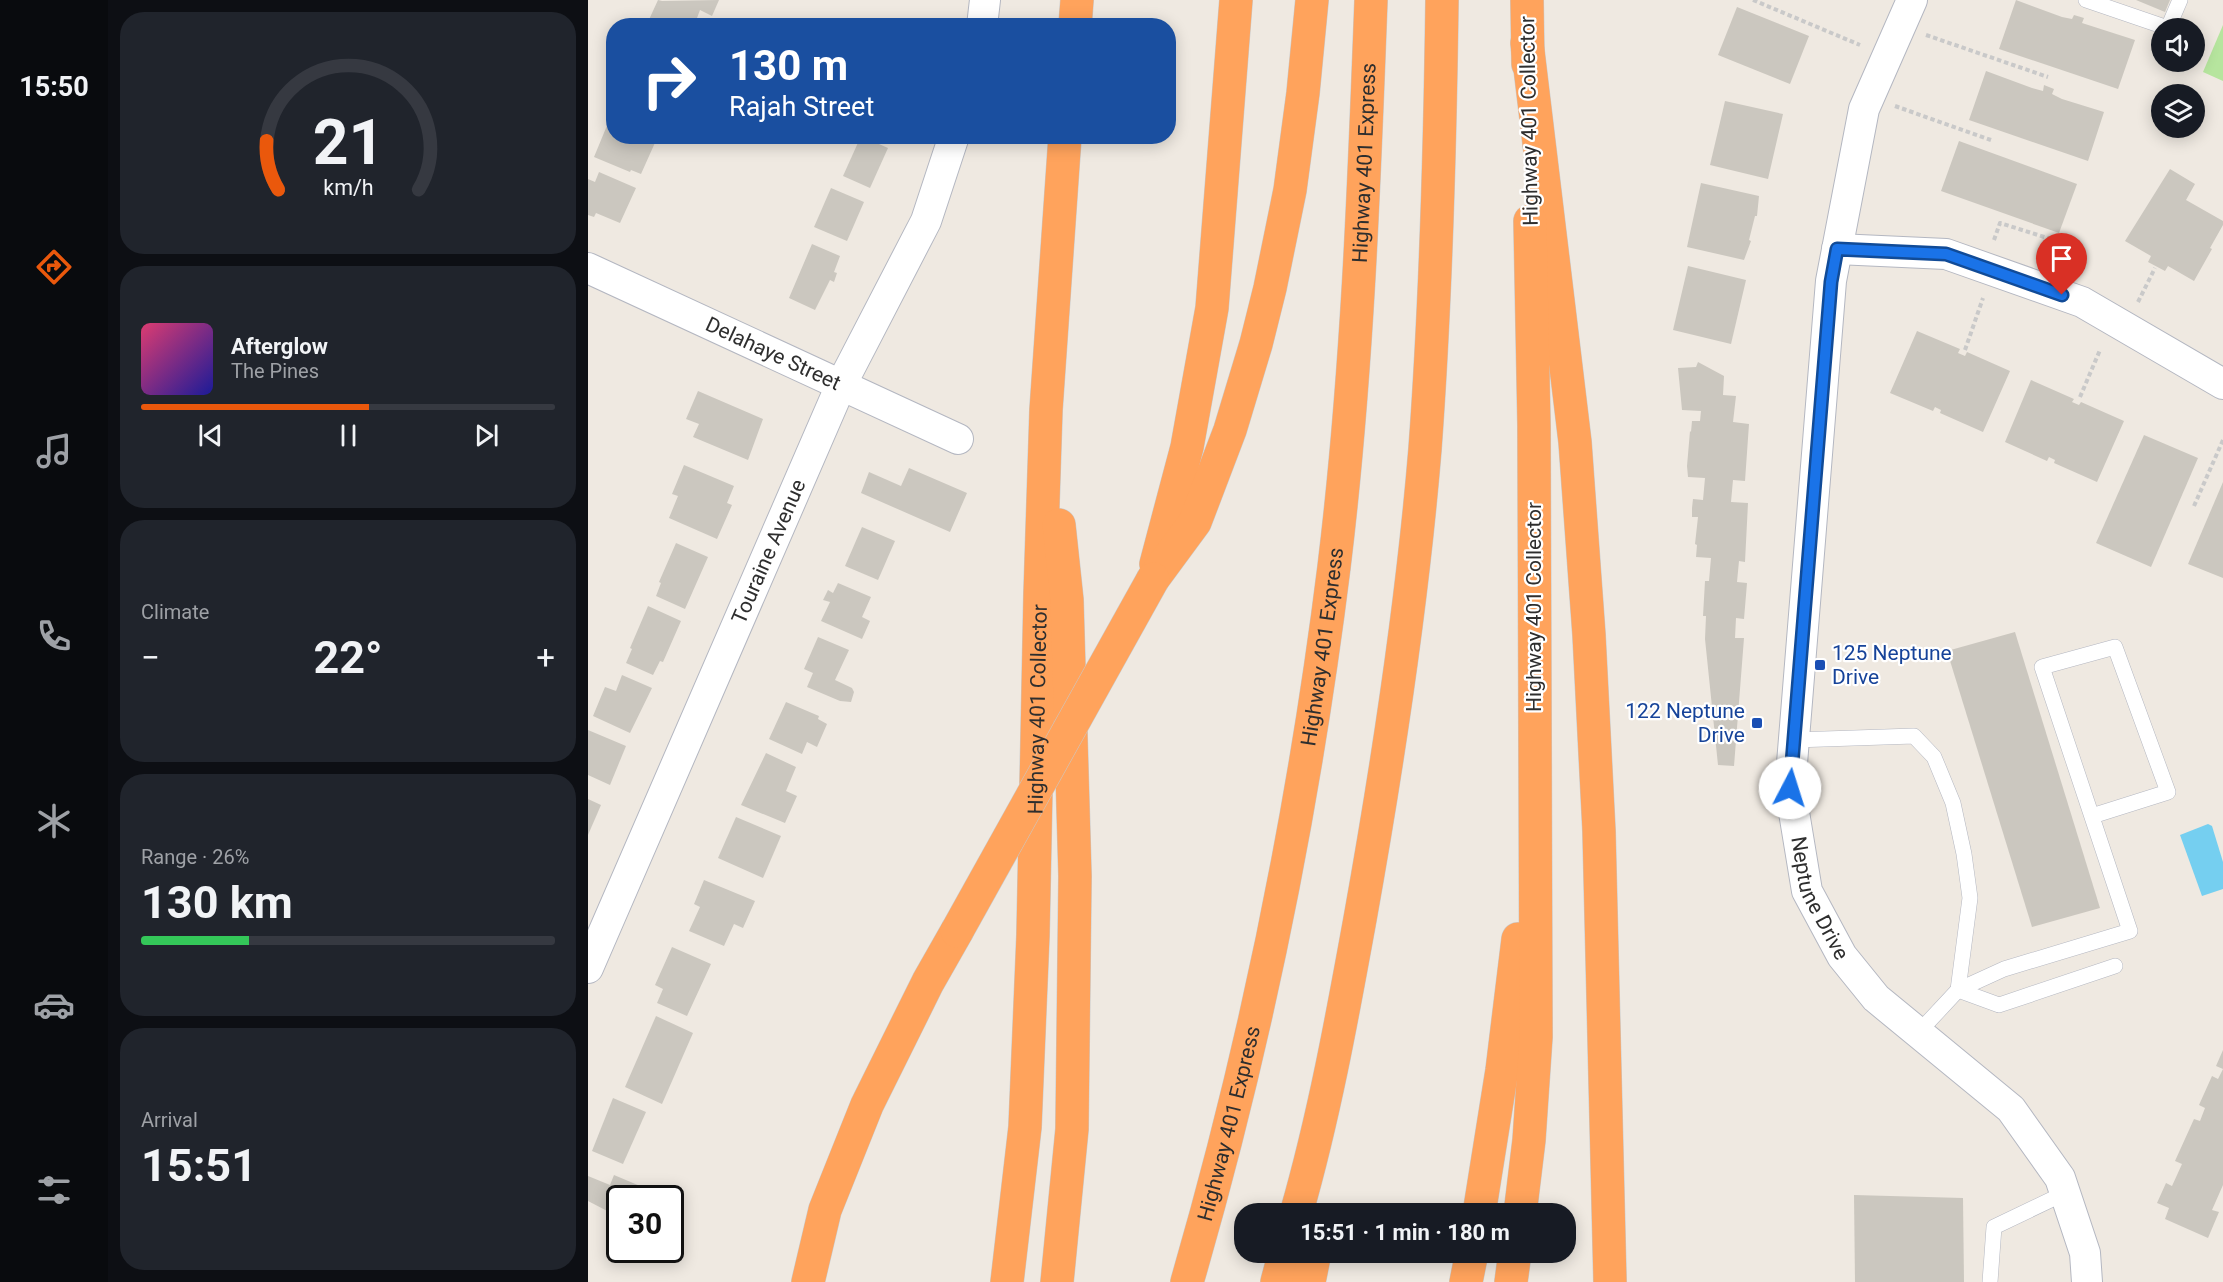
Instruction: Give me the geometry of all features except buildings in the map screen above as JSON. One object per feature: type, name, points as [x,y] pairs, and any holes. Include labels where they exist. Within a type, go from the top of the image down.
[{"type":"highway","points":[[1076,18],[1077,0]]},
{"type":"highway","points":[[1153,579],[1187,447],[1212,308],[1236,0]]},
{"type":"highway","points":[[808,1282],[825,1210],[867,1105],[928,982],[1153,579],[1195,522],[1230,430],[1256,344],[1272,278],[1290,190],[1312,0]]},
{"type":"highway","name":"Highway 401 Express","points":[[1187,1282],[1213,1194],[1254,1025],[1288,858],[1314,711],[1334,565],[1346,441],[1365,158],[1371,0]]},
{"type":"highway","points":[[1299,1203],[1338,1036],[1380,810],[1410,595],[1425,450],[1433,312],[1442,0]]},
{"type":"highway","name":"Highway 401 Collector","points":[[1521,1203],[1529,1140],[1536,1037],[1534,426],[1527,0]]},
{"type":"highway","points":[[1527,43],[1575,442],[1589,635],[1599,831],[1610,1282]]},
{"type":"highway","name":"Highway 401 Collector","points":[[1007,1282],[1025,1127],[1034,935],[1046,410],[1064,144]]},
{"type":"highway","points":[[1046,410],[1067,600],[1075,876],[1072,1129],[1057,1282]]},
{"type":"highway","points":[[1481,1203],[1502,1071],[1534,812]]},
{"type":"highway","points":[[1322,1203],[1338,1036]]},
{"type":"highway","points":[[1277,1282],[1282,1263]]},
{"type":"highway","points":[[1309,1282],[1313,1263]]},
{"type":"highway","points":[[1466,1282],[1470,1263]]},
{"type":"highway","points":[[1511,1282],[1514,1263]]},
{"type":"street","points":[[983,18],[984,0]]},
{"type":"street","name":"Neptune Drive","points":[[1912,0],[1864,109],[1831,282],[1790,788],[1807,891],[1842,956],[1876,998],[2011,1109],[2060,1178],[2085,1253],[2087,1282]]},
{"type":"street","name":"Touraine Avenue","points":[[588,968],[842,385],[926,222],[951,144]]},
{"type":"street","points":[[1837,249],[1946,254],[2082,302],[2223,384]]},
{"type":"street","name":"Delahaye Street","points":[[588,268],[958,440]]},
{"type":"lane","points":[[2086,0],[2168,28],[2180,0]]},
{"type":"lane","points":[[1917,1034],[1958,990],[2004,969],[2130,931],[2042,667],[2115,646],[2168,792],[2092,816]]},
{"type":"lane","points":[[1794,741],[1914,736],[1935,757],[1953,803],[1964,854],[1970,898],[1958,990]]},
{"type":"lane","points":[[1958,990],[1999,1005],[2115,966]]},
{"type":"lane","points":[[1990,1282],[1994,1227],[2065,1193]]},
{"type":"path","points":[[1753,0],[1887,56]]},
{"type":"path","points":[[1925,35],[2048,77]]},
{"type":"path","points":[[1895,106],[1990,140]]},
{"type":"path","points":[[1983,267],[2000,223],[2057,241]]},
{"type":"path","points":[[2125,327],[2155,268]]},
{"type":"path","points":[[1965,350],[1983,298]]},
{"type":"path","points":[[2080,397],[2100,350]]},
{"type":"path","points":[[2194,506],[2223,440]]},
{"type":"green space","points":[[2223,25],[2223,81],[2203,72],[2205,72]]},
{"type":"water","points":[[2208,824],[2212,826],[2223,862],[2223,889],[2202,896],[2180,835]]},
{"type":"place","name":"125 Neptune Drive","points":[[1820,665]]},
{"type":"place","name":"122 Neptune Drive","points":[[1757,723]]},
{"type":"route","points":[[1790,788],[1831,282],[1837,249],[1946,254],[2062,295]]}]
